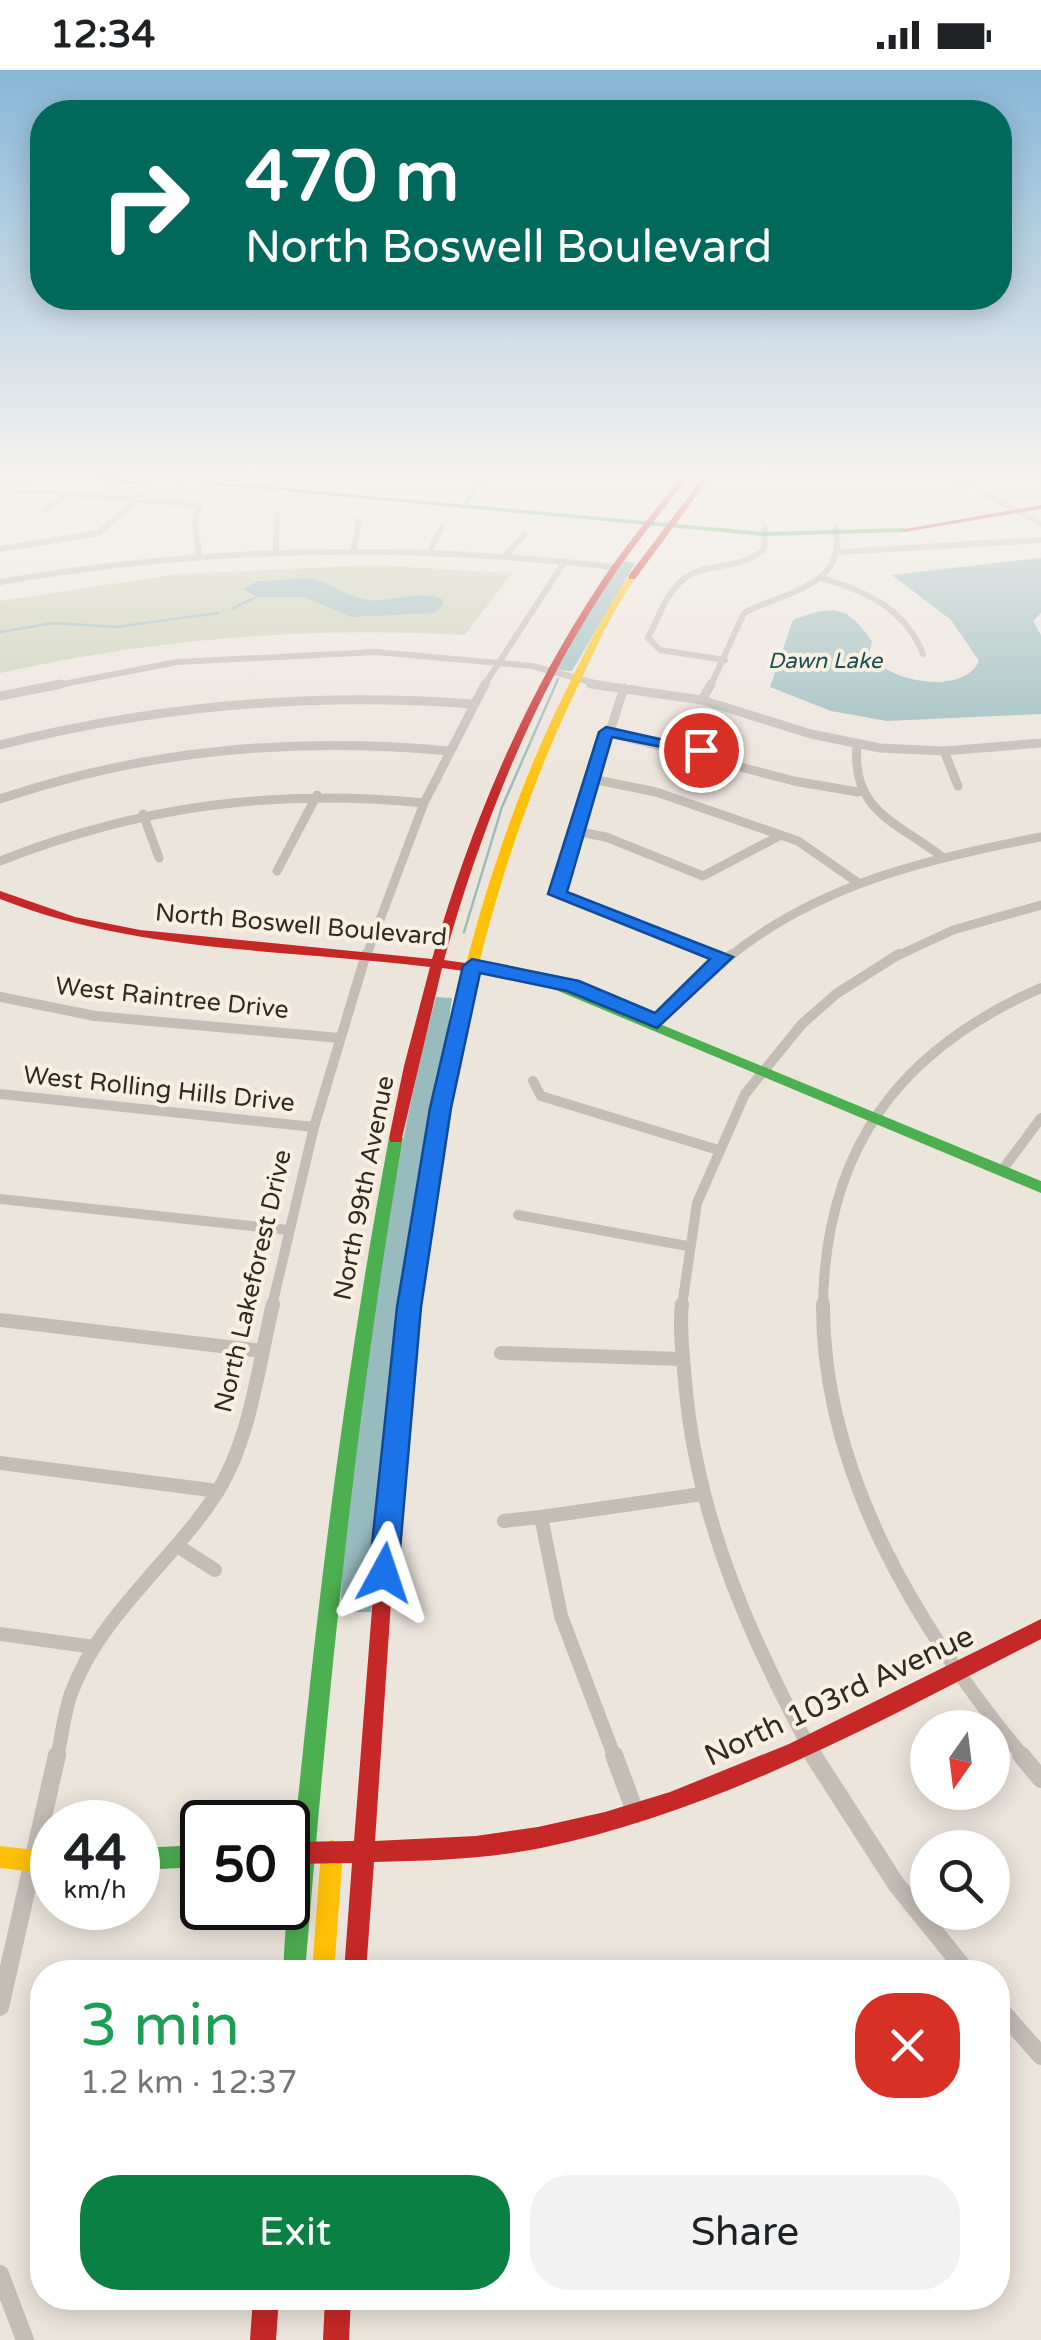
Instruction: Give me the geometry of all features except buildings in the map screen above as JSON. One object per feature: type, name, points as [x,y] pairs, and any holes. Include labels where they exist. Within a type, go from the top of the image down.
[{"type":"main road","name":"North 99th Avenue","points":[[303,1800],[376,1247],[438,962],[482,824],[550,671],[604,582]]},
{"type":"main road","name":"North 99th Avenue","points":[[356,1960],[409,1307],[440,1108],[472,966],[512,824],[550,725],[624,582]]},
{"type":"main road","name":"North Boswell Boulevard","points":[[0,896],[56,920],[108,932],[438,962],[572,985],[1041,1187]]},
{"type":"main road","name":"North 103rd Avenue","points":[[310,1853],[511,1842],[636,1814],[807,1748],[1041,1629]]},
{"type":"main road","points":[[324,1960],[332,1852]]},
{"type":"main road","points":[[0,1858],[30,1862]]},
{"type":"main road","name":"North 99th Avenue","points":[[294,1960],[295,1930]]},
{"type":"main road","points":[[263,2340],[265,2310]]},
{"type":"main road","points":[[336,2340],[337,2310]]},
{"type":"street","name":"North Lakeforest Drive","points":[[46,1800],[72,1690],[94,1647],[179,1547],[218,1491],[239,1449],[314,1127],[366,955],[424,803],[472,704],[551,582]]},
{"type":"street","points":[[682,582],[648,638],[660,650],[726,660]]},
{"type":"street","points":[[702,700],[726,660],[744,613],[813,582]]},
{"type":"street","points":[[832,582],[880,600],[911,629],[922,654]]},
{"type":"street","points":[[0,696],[123,670],[232,657],[376,652],[496,662],[702,700],[858,744],[944,751],[1039,746]]},
{"type":"street","points":[[624,688],[574,830],[557,894],[723,957]]},
{"type":"street","points":[[0,745],[146,711],[244,699],[366,695],[472,704]]},
{"type":"street","points":[[606,732],[663,740],[788,780],[858,792],[884,818],[914,834],[941,856]]},
{"type":"street","points":[[0,799],[94,771],[219,748],[328,743],[449,751]]},
{"type":"street","points":[[858,744],[858,792]]},
{"type":"street","points":[[944,751],[958,786]]},
{"type":"street","points":[[592,779],[656,792],[798,841],[856,882]]},
{"type":"street","points":[[277,871],[316,795]]},
{"type":"street","points":[[0,861],[88,828],[236,798],[316,795],[424,803]]},
{"type":"street","points":[[143,814],[158,858]]},
{"type":"street","points":[[574,830],[606,836],[704,876],[781,835]]},
{"type":"street","points":[[657,1022],[723,957],[759,931],[856,882],[941,856],[1041,837]]},
{"type":"street","points":[[956,1960],[932,1932],[807,1748],[739,1610],[691,1451],[681,1359],[687,1246],[715,1149],[762,1067],[786,1036],[823,1002],[879,964],[950,931],[1041,905]]},
{"type":"street","points":[[1041,988],[958,1029],[902,1076],[857,1140],[828,1220],[822,1265],[822,1328],[836,1417],[853,1472],[921,1618],[957,1673],[1041,1778]]},
{"type":"street","name":"West Raintree Drive","points":[[0,997],[94,1016],[339,1038]]},
{"type":"street","points":[[533,1081],[541,1096],[715,1149]]},
{"type":"street","name":"West Rolling Hills Drive","points":[[0,1094],[314,1127]]},
{"type":"street","points":[[1003,1168],[1041,1118]]},
{"type":"street","points":[[0,1199],[288,1230]]},
{"type":"street","points":[[518,1215],[687,1246]]},
{"type":"street","points":[[0,1320],[262,1350]]},
{"type":"street","points":[[501,1354],[681,1359]]},
{"type":"street","points":[[0,1464],[218,1491]]},
{"type":"street","points":[[504,1522],[702,1494]]},
{"type":"street","points":[[542,1517],[561,1616],[636,1814]]},
{"type":"street","points":[[179,1547],[214,1570]]},
{"type":"street","points":[[0,1634],[94,1647]]},
{"type":"street","name":"North Lakeforest Drive","points":[[0,2007],[30,1871]]},
{"type":"street","points":[[1010,2021],[1041,2056]]},
{"type":"street","points":[[0,2274],[25,2340]]},
{"type":"green space","points":[[126,582],[505,582],[465,635],[347,632],[231,638],[115,651],[0,673],[0,601]]},
{"type":"water","points":[[256,582],[323,582],[368,600],[424,595],[442,599],[443,605],[434,613],[351,617],[304,597],[258,597],[243,589]]},
{"type":"water","points":[[608,582],[624,582],[572,671],[557,670]]},
{"type":"water","name":"Dawn Lake","points":[[901,582],[1041,582],[1041,613],[1033,621],[1041,635],[1041,714],[887,721],[831,711],[770,687],[793,620],[829,610],[854,620],[872,641],[869,655],[892,672],[925,681],[957,679],[979,661],[951,620]]},
{"type":"water","points":[[436,997],[452,998],[371,1612],[341,1612],[349,1487],[373,1317],[405,1133]]},
{"type":"waterway","points":[[232,609],[256,597]]},
{"type":"waterway","points":[[0,632],[54,623],[116,627],[218,613]]},
{"type":"waterway","points":[[464,932],[502,807],[558,679]]},
{"type":"traffic: fast","points":[[536,977],[1041,1187]]},
{"type":"traffic: fast","points":[[295,1960],[347,1449],[396,1138]]},
{"type":"traffic: fast","points":[[160,1858],[180,1857]]},
{"type":"traffic: slow","points":[[418,1245],[458,1020],[496,873],[550,731],[629,582]]},
{"type":"traffic: slow","points":[[324,1960],[332,1851]]},
{"type":"traffic: slow","points":[[0,1857],[30,1860]]},
{"type":"traffic: jam","points":[[396,1138],[428,994],[472,851],[530,714],[564,648],[606,582]]},
{"type":"traffic: jam","points":[[0,895],[72,920],[140,934],[536,977]]},
{"type":"traffic: jam","points":[[356,1960],[385,1557],[418,1245]]},
{"type":"traffic: jam","points":[[310,1852],[476,1846],[538,1838],[605,1823],[670,1803],[796,1751],[1041,1629]]},
{"type":"traffic: jam","points":[[263,2340],[265,2310]]},
{"type":"traffic: jam","points":[[336,2340],[337,2310]]},
{"type":"route","points":[[384,1573],[409,1307],[440,1108],[472,966],[521,972],[572,985],[657,1022],[687,988],[723,957],[557,894],[606,732],[701,750]]}]
